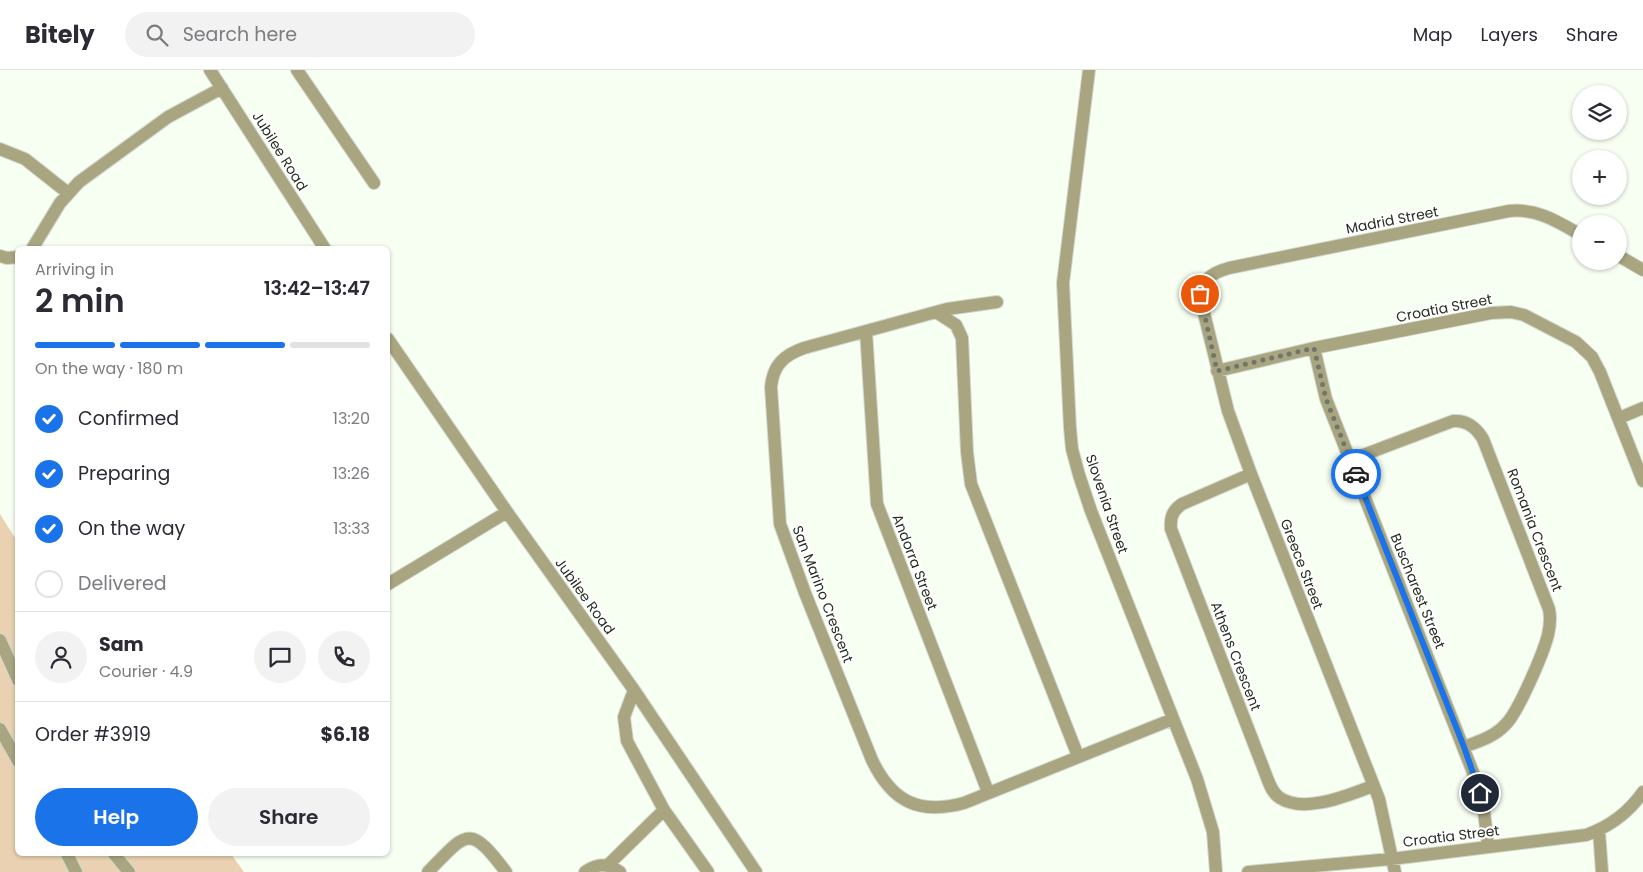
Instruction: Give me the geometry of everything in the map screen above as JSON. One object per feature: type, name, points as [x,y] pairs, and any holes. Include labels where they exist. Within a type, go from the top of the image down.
[{"type":"street","name":"Jubilee Road","points":[[210,70],[323,246]]},
{"type":"street","points":[[297,70],[374,183]]},
{"type":"street","name":"Slovenia Street","points":[[1089,70],[1063,274],[1064,326],[1072,449],[1078,475],[1091,511],[1173,718],[1211,820],[1216,849],[1216,872]]},
{"type":"street","points":[[34,246],[49,219],[68,193],[97,168],[148,130],[222,88]]},
{"type":"street","points":[[0,149],[25,159],[68,193]]},
{"type":"street","name":"Madrid Street","points":[[1207,278],[1216,272],[1229,268],[1518,210],[1545,216],[1572,230]]},
{"type":"street","points":[[0,256],[15,257]]},
{"type":"street","points":[[1627,261],[1643,270]]},
{"type":"street","name":"Greece Street","points":[[1207,278],[1201,290],[1201,301],[1228,411],[1382,808],[1395,872]]},
{"type":"street","name":"San Marino Crescent","points":[[997,302],[973,304],[936,312],[793,352],[780,361],[773,374],[771,387],[780,524],[795,567],[872,760],[881,778],[910,803],[926,808],[953,806],[1173,718]]},
{"type":"street","points":[[936,312],[956,325],[962,338],[970,484],[1078,756]]},
{"type":"street","name":"Croatia Street","points":[[1217,371],[1314,348],[1491,313],[1517,312],[1576,342],[1588,352],[1597,365],[1643,481]]},
{"type":"street","name":"Andorra Street","points":[[866,331],[877,504],[988,792]]},
{"type":"street","name":"Jubilee Road","points":[[390,342],[507,512],[634,690],[756,872]]},
{"type":"street","name":"Buscharest Street","points":[[1314,348],[1326,399],[1476,780],[1483,803],[1488,846]]},
{"type":"street","points":[[1618,418],[1643,408]]},
{"type":"street","name":"Romania Crescent","points":[[1350,460],[1453,421],[1461,421],[1472,425],[1483,439],[1549,609],[1550,622],[1546,643],[1515,712],[1498,732],[1464,747]]},
{"type":"street","name":"Athens Crescent","points":[[1251,474],[1182,504],[1175,509],[1170,520],[1176,543],[1271,788],[1279,797],[1296,803],[1311,804],[1373,786]]},
{"type":"street","points":[[390,583],[507,512]]},
{"type":"street","points":[[0,640],[15,673]]},
{"type":"street","points":[[634,690],[624,717],[627,741],[664,810],[708,872]]},
{"type":"street","points":[[0,729],[15,756]]},
{"type":"street","name":"Croatia Street","points":[[1248,872],[1391,859],[1488,846],[1572,838],[1599,831],[1625,812],[1643,792]]},
{"type":"street","points":[[608,865],[664,810]]},
{"type":"street","points":[[1599,831],[1602,872]]},
{"type":"street","points":[[428,872],[455,844],[464,838],[471,838],[483,845],[506,872]]},
{"type":"street","points":[[67,856],[76,872]]},
{"type":"street","points":[[116,856],[128,872]]},
{"type":"street","points":[[585,872],[600,864],[608,865],[620,872]]},
{"type":"shaded area","points":[[0,514],[15,538],[15,856],[232,856],[244,872],[0,872]]},
{"type":"way so far","points":[[1200,294],[1217,371],[1314,348],[1326,399],[1356,474]]},
{"type":"route","points":[[1356,474],[1464,747],[1480,793]]}]
